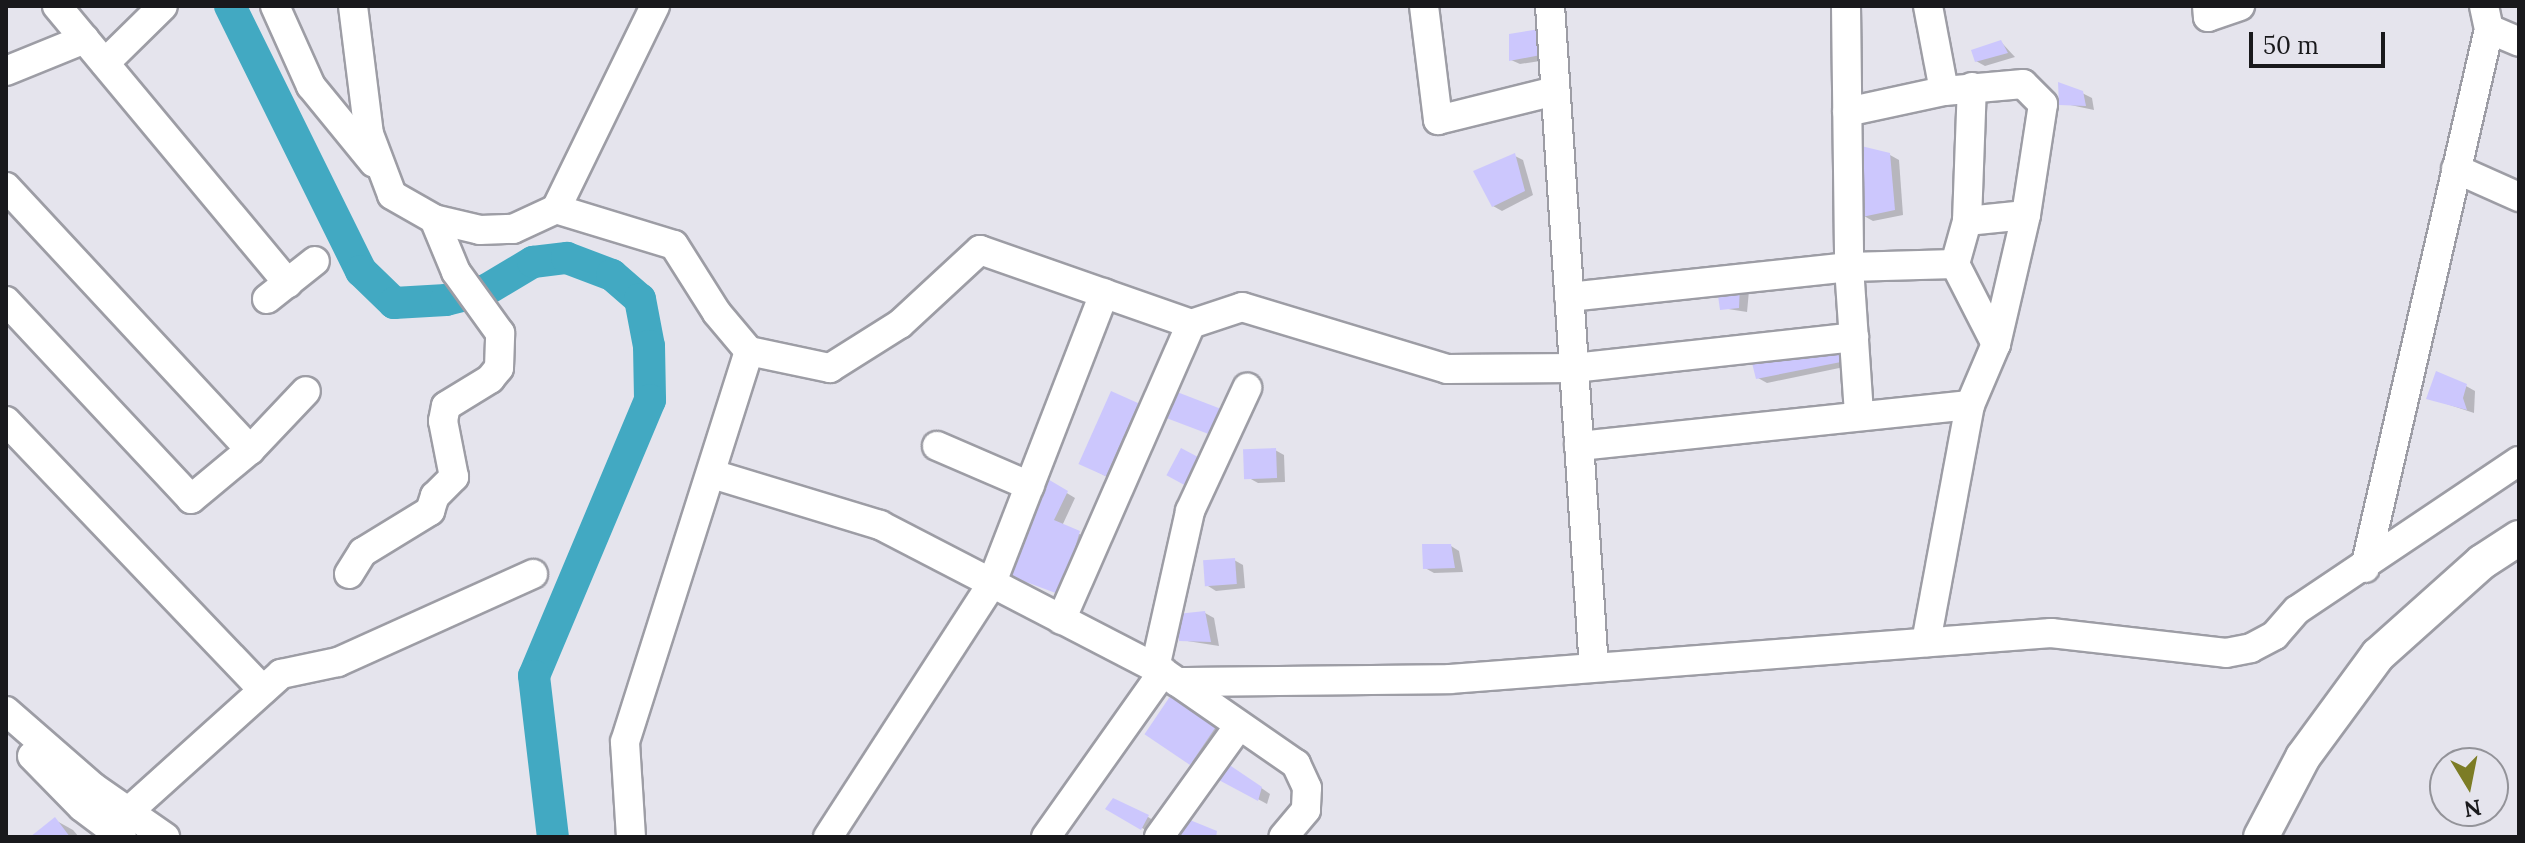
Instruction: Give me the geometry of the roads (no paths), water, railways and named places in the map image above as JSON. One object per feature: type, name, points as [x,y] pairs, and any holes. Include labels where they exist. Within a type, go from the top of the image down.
[{"type":"main road","points":[[2261,837],[2303,757],[2378,655],[2482,562],[2519,538]]},
{"type":"street","points":[[57,6],[105,63],[278,291],[315,261]]},
{"type":"street","points":[[105,63],[163,6]]},
{"type":"street","points":[[275,6],[311,86],[379,169]]},
{"type":"street","points":[[353,6],[369,134],[379,169],[392,195],[434,219],[480,230],[513,229],[556,209],[655,6]]},
{"type":"street","points":[[1424,6],[1438,120],[1555,91]]},
{"type":"street","points":[[1550,6],[1594,668]]},
{"type":"street","points":[[1846,6],[1849,267],[1859,415]]},
{"type":"street","points":[[1928,6],[1958,89],[1967,221],[1955,264],[1996,344]]},
{"type":"street","points":[[2207,6],[2208,17],[2240,6]]},
{"type":"street","points":[[2365,568],[2456,169],[2486,17],[2519,42]]},
{"type":"street","points":[[6,71],[85,39]]},
{"type":"street","points":[[1847,112],[1958,89],[2023,84],[2043,104],[2026,215],[1996,344],[1970,405],[1926,642]]},
{"type":"street","points":[[2456,169],[2519,197]]},
{"type":"street","points":[[6,187],[250,450]]},
{"type":"street","points":[[556,209],[674,245],[717,313],[749,351],[830,368],[900,324],[980,250],[1191,324],[1242,307],[1447,369],[1574,368],[1854,337]]},
{"type":"street","points":[[1967,221],[2026,215]]},
{"type":"street","points":[[349,574],[363,552],[430,511],[435,496],[454,477],[443,421],[446,406],[490,379],[499,368],[500,333],[456,272],[434,219]]},
{"type":"street","points":[[1569,297],[1849,267],[1955,264]]},
{"type":"street","points":[[828,837],[991,585],[1104,293]]},
{"type":"street","points":[[6,301],[191,499],[250,450],[306,391]]},
{"type":"street","points":[[1061,620],[1191,324]]},
{"type":"street","points":[[631,837],[625,742],[749,351]]},
{"type":"street","points":[[1046,837],[1165,674],[1190,511],[1247,388]]},
{"type":"street","points":[[1579,446],[1970,405]]},
{"type":"street","points":[[6,421],[263,690]]},
{"type":"street","points":[[937,446],[1030,486]]},
{"type":"street","points":[[1165,674],[1450,679],[2051,633],[2226,653],[2251,648],[2275,635],[2297,610],[2365,568],[2519,461]]},
{"type":"street","points":[[712,474],[880,525],[1165,674],[1296,764],[1307,788],[1306,810],[1283,837]]},
{"type":"street","points":[[113,828],[281,674],[338,662],[533,574]]},
{"type":"street","points":[[6,711],[113,828],[165,837]]},
{"type":"street","points":[[1159,837],[1238,727]]},
{"type":"street","points":[[6,730],[87,797],[113,828]]},
{"type":"waterway","points":[[230,6],[361,271],[394,303],[446,300],[486,290],[533,262],[567,258],[612,275],[640,299],[649,346],[650,400],[534,676],[553,837]]}]
